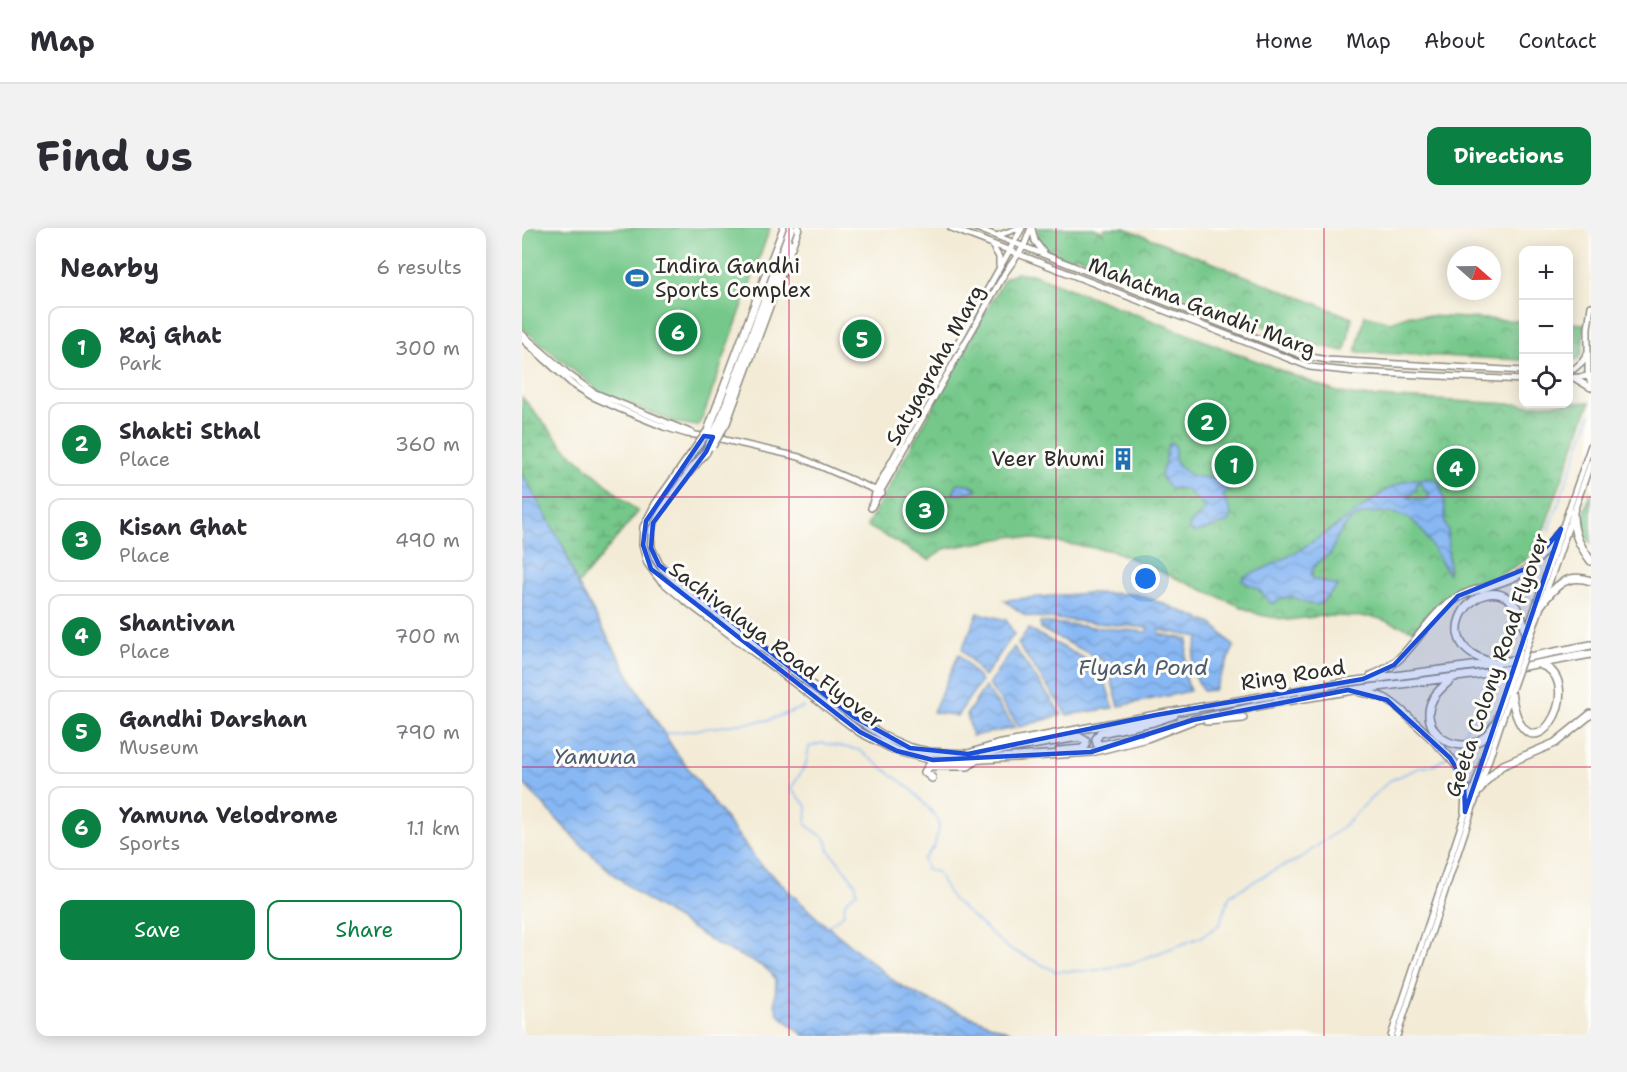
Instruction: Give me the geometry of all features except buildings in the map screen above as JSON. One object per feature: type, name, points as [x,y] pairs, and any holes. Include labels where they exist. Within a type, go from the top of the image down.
[{"type":"highway","name":"Sachivalaya Road Flyover","points":[[784,228],[708,431],[656,504],[644,527],[643,546],[648,563],[659,578],[684,599],[860,732],[897,752]]},
{"type":"highway","name":"Sachivalaya Road Flyover","points":[[791,228],[721,419],[706,452],[659,511],[650,535],[651,548],[659,565],[690,593],[865,724]]},
{"type":"highway","points":[[706,452],[717,440],[726,423],[798,228]]},
{"type":"highway","points":[[1574,513],[1573,527],[1576,538],[1591,561]]},
{"type":"highway","points":[[1357,681],[1394,665],[1408,652],[1442,609],[1458,596],[1518,575],[1530,567],[1565,529]]},
{"type":"highway","points":[[1541,605],[1551,591],[1562,582],[1576,578],[1591,581]]},
{"type":"highway","points":[[1495,663],[1476,657],[1462,642],[1458,626],[1466,606],[1479,596],[1495,594],[1510,600],[1521,612],[1526,633]]},
{"type":"highway","name":"Ring Road","points":[[865,724],[887,738],[910,748],[929,752],[968,754],[997,745],[1199,707],[1357,681],[1495,663],[1588,645]]},
{"type":"highway","name":"Ring Road","points":[[897,752],[933,760],[976,760],[1091,752],[1119,747],[1193,720],[1267,704],[1348,690],[1454,677],[1591,654]]},
{"type":"highway","points":[[1534,664],[1563,672]]},
{"type":"highway","points":[[1454,677],[1436,693],[1430,706],[1430,720],[1436,733],[1446,742],[1459,746],[1473,744],[1486,736],[1494,725]]},
{"type":"highway","points":[[1348,690],[1370,693],[1387,700],[1450,758],[1460,770],[1464,781],[1465,812]]},
{"type":"highway","points":[[1511,692],[1514,706],[1523,723],[1534,730],[1553,733],[1567,727],[1578,713]]},
{"type":"highway","points":[[1155,735],[1144,735],[1102,745],[1098,744],[1096,739],[1100,733],[1153,722],[1199,707]]},
{"type":"highway","points":[[1476,790],[1501,766],[1556,743],[1591,714]]},
{"type":"highway","points":[[1193,720],[1203,722],[1243,718]]},
{"type":"highway","points":[[968,754],[1081,737],[1086,741],[1082,749],[1035,753],[1024,757]]},
{"type":"highway","points":[[932,778],[925,772],[929,766],[968,766],[976,760]]},
{"type":"main road","name":"Mahatma Gandhi Marg","points":[[951,228],[1310,367],[1356,372],[1519,381]]},
{"type":"main road","name":"Mahatma Gandhi Marg","points":[[976,228],[1304,355],[1327,360],[1519,371]]},
{"type":"main road","points":[[997,235],[1021,228]]},
{"type":"main road","name":"Satyagraha Marg","points":[[879,492],[999,267],[1015,243],[1021,228]]},
{"type":"main road","points":[[1031,228],[1035,241],[1044,254]]},
{"type":"main road","name":"Satyagraha Marg","points":[[879,492],[999,283],[1024,246],[1031,228]]},
{"type":"main road","points":[[992,245],[999,257],[999,267]]},
{"type":"main road","points":[[1591,306],[1588,328],[1591,383]]},
{"type":"main road","points":[[522,334],[568,374],[593,392],[630,409],[695,434],[799,457],[879,492]]},
{"type":"main road","points":[[522,339],[572,384],[602,401],[630,409]]},
{"type":"main road","points":[[1573,368],[1582,362],[1588,352]]},
{"type":"main road","points":[[1573,369],[1590,368]]},
{"type":"main road","points":[[1573,378],[1590,376]]},
{"type":"main road","points":[[1573,379],[1591,388]]},
{"type":"main road","points":[[1565,529],[1591,445]]},
{"type":"main road","name":"Geeta Colony Road Flyover","points":[[1476,790],[1494,725],[1556,544],[1574,513],[1591,462]]},
{"type":"main road","name":"Geeta Colony Road Flyover","points":[[1395,1034],[1465,812],[1485,773],[1565,529]]},
{"type":"main road","points":[[1395,1034],[1476,790]]},
{"type":"highlighted area","points":[[704,436],[713,437],[706,452],[653,523],[651,548],[659,565],[854,717],[910,748],[968,754],[1156,715],[1363,679],[1394,665],[1458,596],[1530,567],[1561,529],[1465,812],[1464,781],[1450,758],[1387,700],[1348,690],[1193,720],[1091,752],[933,760],[897,751],[860,732],[651,569],[643,545],[646,521]]},
{"type":"green space","name":"Indira Gandhi Sports Complex","points":[[522,228],[770,228],[698,426],[677,423],[600,392],[522,328]]},
{"type":"green space","points":[[1037,228],[1094,228],[1103,232],[1105,228],[1125,228],[1352,318],[1345,351],[1315,345],[1075,255],[1071,261],[1058,256],[1043,246]]},
{"type":"green space","points":[[1015,273],[1032,274],[1334,391],[1357,396],[1519,404],[1519,408],[1573,408],[1573,403],[1590,402],[1542,535],[1528,559],[1500,575],[1462,589],[1413,630],[1374,617],[1322,616],[1288,620],[1260,615],[1114,551],[1015,536],[944,549],[929,560],[867,526],[1004,279]]},
{"type":"green space","points":[[1365,315],[1390,322],[1410,315],[1519,321],[1519,360],[1356,352]]},
{"type":"green space","points":[[1573,323],[1584,324],[1582,354],[1578,359],[1573,360]]},
{"type":"green space","points":[[522,397],[563,446],[638,512],[561,605],[522,554]]},
{"type":"green space","points":[[1591,492],[1591,543],[1579,528]]},
{"type":"water","points":[[1172,443],[1175,446],[1175,459],[1178,466],[1192,476],[1208,478],[1229,471],[1239,475],[1239,481],[1223,495],[1231,513],[1229,522],[1195,533],[1190,530],[1189,526],[1205,508],[1187,490],[1171,489],[1163,480],[1161,474],[1167,449]]},
{"type":"water","name":"Yamuna","points":[[522,473],[564,548],[576,581],[642,698],[673,748],[757,861],[816,917],[898,984],[926,999],[1020,1036],[805,1036],[778,1014],[775,1004],[776,980],[772,974],[764,967],[718,945],[644,898],[580,844],[525,785],[522,781]]},
{"type":"water","points":[[1431,479],[1439,482],[1445,502],[1445,524],[1448,531],[1448,573],[1428,539],[1414,522],[1400,515],[1381,512],[1355,517],[1343,529],[1331,554],[1316,565],[1311,575],[1314,579],[1338,586],[1320,604],[1307,604],[1294,597],[1282,598],[1271,603],[1258,589],[1242,581],[1243,577],[1301,549],[1383,493],[1406,481]],"holes":[[[1420,481],[1424,490],[1429,493],[1425,501],[1408,497],[1416,490],[1417,483]]]},
{"type":"water","points":[[957,483],[969,484],[977,489],[964,494],[953,494]]},
{"type":"water","name":"Flyash Pond","points":[[1088,593],[1136,594],[1214,625],[1234,647],[1214,690],[1203,691],[1193,670],[1194,653],[1199,637],[1159,630],[1159,634],[1188,639],[1184,672],[1190,691],[1119,706],[1106,662],[1041,629],[1040,622],[1147,632],[1148,628],[1026,616],[1004,600]]},
{"type":"water","points":[[978,613],[1006,620],[1014,634],[984,677],[962,649]]},
{"type":"water","name":"Flyash Pond","points":[[1028,629],[1101,667],[1113,708],[1067,715],[1018,644]]},
{"type":"water","name":"Flyash Pond","points":[[1014,647],[1062,715],[1019,727],[988,684]]},
{"type":"water","points":[[959,654],[981,681],[957,716],[933,712]]},
{"type":"water","points":[[985,687],[1015,728],[972,736],[967,714]]},
{"type":"waterway","points":[[1549,530],[1591,414]]},
{"type":"waterway","points":[[1527,600],[1535,576]]},
{"type":"waterway","points":[[1507,651],[1518,626]]},
{"type":"waterway","points":[[1459,742],[1478,708],[1484,685]]},
{"type":"waterway","points":[[664,734],[769,720],[804,707]]},
{"type":"waterway","points":[[827,927],[843,915],[845,902],[857,892],[855,883],[829,850],[826,839],[806,825],[807,806],[791,789],[806,764],[809,747],[822,743],[859,750],[912,790],[938,819],[939,829],[934,847],[923,859],[927,870],[937,872],[952,899],[1008,948],[1055,971],[1091,971],[1129,964],[1201,937],[1219,925],[1230,895],[1278,868],[1298,860],[1339,830],[1389,781],[1421,767],[1433,766],[1447,757]]},
{"type":"waterway","points":[[1450,754],[1457,746]]},
{"type":"place","name":"Indira Gandhi Sports Complex","points":[[637,278]]},
{"type":"place","name":"Yamuna Velodrome","points":[[678,332]]},
{"type":"place","name":"Gandhi Darshan","points":[[862,339]]},
{"type":"place","name":"Shakti Sthal","points":[[1207,422]]},
{"type":"place","name":"Veer Bhumi","points":[[1123,459]]},
{"type":"place","name":"Raj Ghat","points":[[1234,465]]},
{"type":"place","name":"Shantivan","points":[[1456,468]]},
{"type":"place","name":"Kisan Ghat","points":[[925,510]]}]
